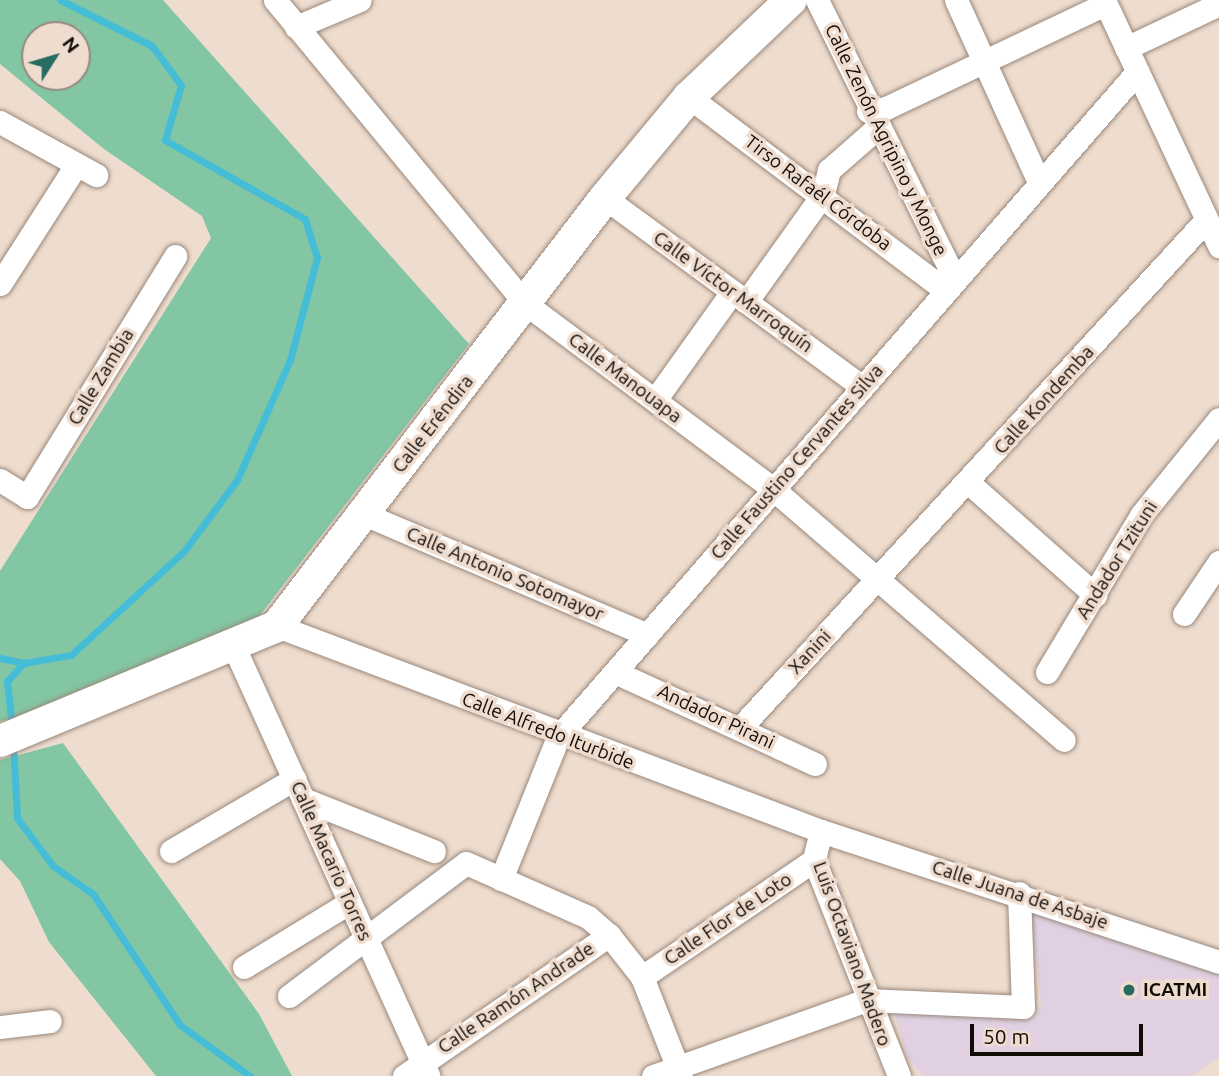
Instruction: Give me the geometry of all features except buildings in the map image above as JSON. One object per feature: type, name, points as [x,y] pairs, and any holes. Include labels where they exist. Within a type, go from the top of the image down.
[{"type":"street","name":"Calle Manouapa","points":[[275,0],[526,304],[773,489],[879,577],[1064,740]]},
{"type":"street","points":[[296,27],[360,0]]},
{"type":"street","name":"Calle Eréndira","points":[[13,737],[277,626],[605,198],[689,97],[791,0]]},
{"type":"street","name":"Calle Zenón Agripino y Monge","points":[[817,0],[950,285]]},
{"type":"street","points":[[956,0],[1040,182]]},
{"type":"street","points":[[656,400],[823,194],[829,170],[873,119],[886,108],[985,58],[1105,2],[1219,246]]},
{"type":"street","points":[[1126,48],[1219,4]]},
{"type":"street","name":"Calle Faustino Cervantes Silva","points":[[501,879],[558,737],[1136,72]]},
{"type":"street","name":"Tirso Rafaél Córdoba","points":[[689,97],[950,285]]},
{"type":"street","points":[[0,122],[86,170],[0,284]]},
{"type":"street","name":"Calle Víctor Marroquín","points":[[605,198],[862,387]]},
{"type":"street","name":"Calle Kondemba","points":[[879,577],[969,483],[1206,220]]},
{"type":"street","name":"Calle Zambia","points":[[0,480],[27,497],[175,256]]},
{"type":"street","name":"Andador Tzituni","points":[[1047,672],[1142,514],[1219,419]]},
{"type":"street","points":[[969,483],[1095,595]]},
{"type":"street","name":"Calle Antonio Sotomayor","points":[[364,514],[647,635]]},
{"type":"street","points":[[1184,614],[1219,562]]},
{"type":"street","name":"Xanini","points":[[741,727],[879,577]]},
{"type":"street","name":"Calle Alfredo Iturbide","points":[[277,626],[558,737],[821,831]]},
{"type":"street","name":"Calle Macario Torres","points":[[234,646],[426,1069]]},
{"type":"street","name":"Andador Pirani","points":[[615,672],[703,708],[815,764]]},
{"type":"street","points":[[171,851],[299,789],[434,851]]},
{"type":"street","name":"Luis Octaviano Madero","points":[[821,831],[814,860],[899,1076]]},
{"type":"street","name":"Calle Juana de Asbaje","points":[[821,831],[1020,893],[1219,962]]},
{"type":"street","name":"Calle Flor de Loto","points":[[642,977],[814,860]]},
{"type":"street","points":[[289,996],[466,863],[587,917],[609,935],[642,977],[679,1072]]},
{"type":"street","points":[[653,1076],[679,1072],[867,1000],[1023,1007],[1020,893]]},
{"type":"street","points":[[244,967],[350,902]]},
{"type":"street","name":"Calle Ramón Andrade","points":[[404,1076],[426,1069],[609,935]]},
{"type":"street","points":[[0,1027],[50,1021]]},
{"type":"shaded area","name":"ICATMI","points":[[1031,910],[1219,974],[1219,1057],[1192,1076],[923,1076],[908,1059],[893,1008],[1033,1018],[1041,1006]]},
{"type":"green space","points":[[0,0],[163,0],[469,344],[257,619],[64,707],[0,721],[0,571],[211,238],[202,216],[104,149],[33,91],[91,91],[91,21],[21,21],[21,81],[0,64]]},
{"type":"green space","points":[[63,743],[259,1014],[292,1076],[156,1076],[49,942],[20,881],[0,859],[0,760]]},
{"type":"waterway","points":[[0,658],[24,663],[71,655],[184,551],[237,480],[290,360],[317,258],[305,219],[165,140],[181,85],[152,46],[60,0]]},
{"type":"waterway","points":[[12,727],[7,681],[24,663]]},
{"type":"waterway","points":[[13,743],[17,818],[53,866],[93,894],[180,1025],[250,1076]]},
{"type":"place","name":"ICATMI","points":[[1129,990]]}]
